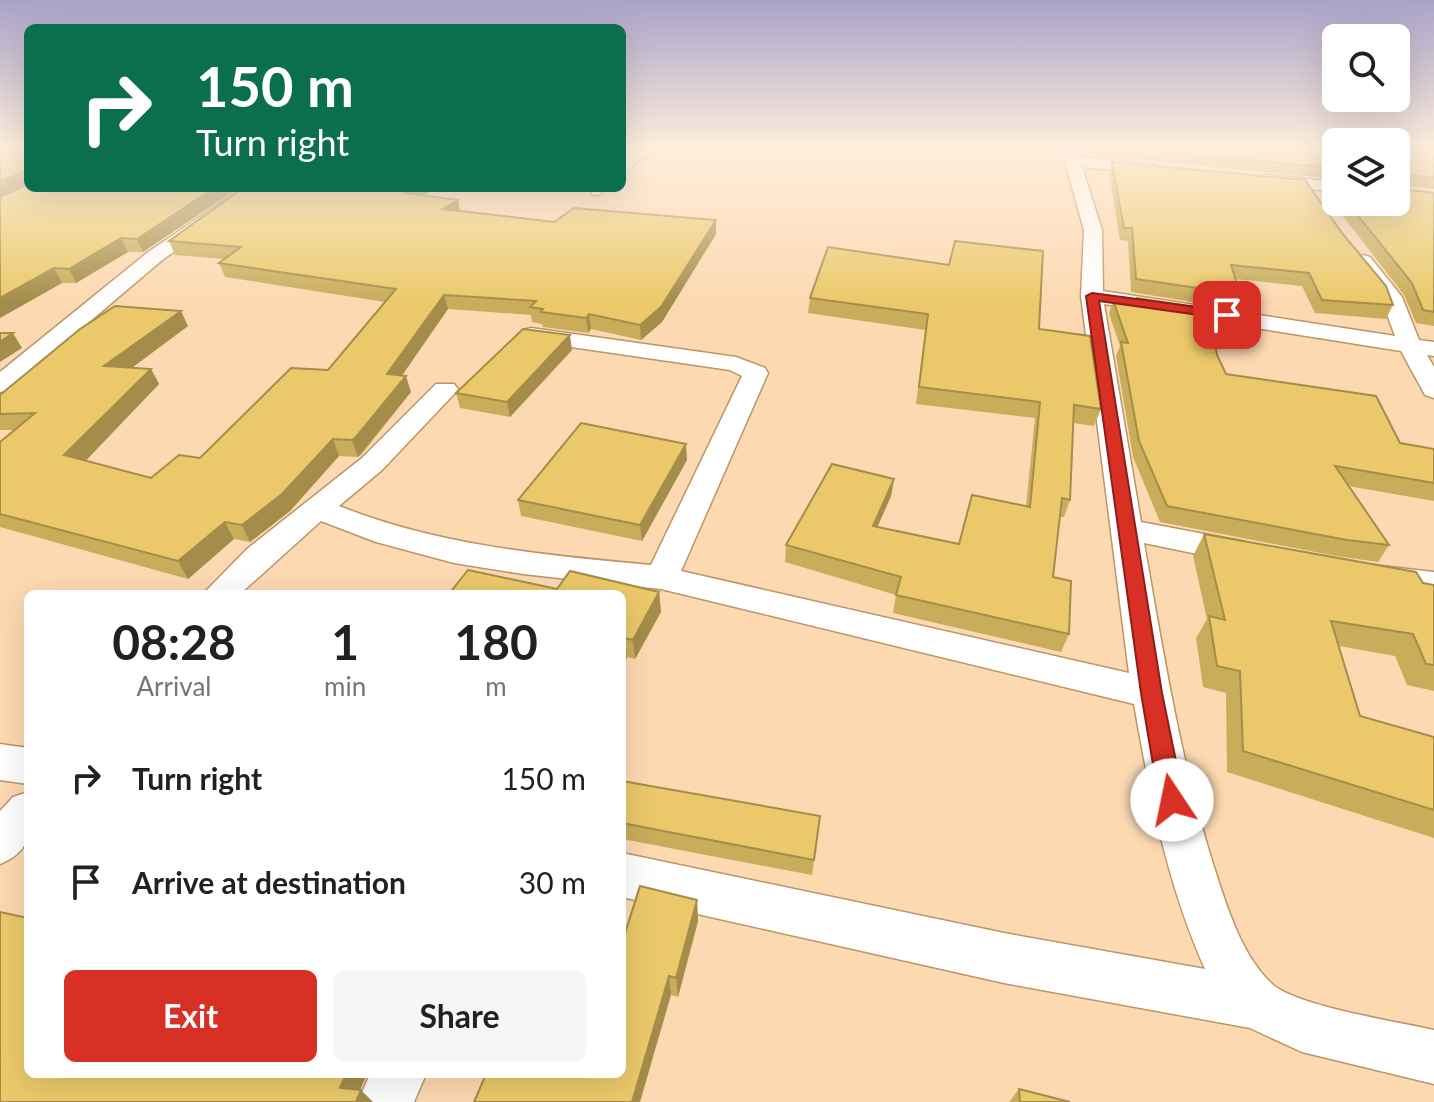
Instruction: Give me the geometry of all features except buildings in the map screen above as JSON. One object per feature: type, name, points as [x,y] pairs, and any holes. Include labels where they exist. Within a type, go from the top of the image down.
[{"type":"street","points":[[0,385],[104,295],[234,199]]},
{"type":"street","points":[[1086,199],[1093,230],[1092,296],[1151,693],[1172,800],[1205,914],[1229,965],[1254,1003]]},
{"type":"street","points":[[1345,240],[1391,297],[1410,345],[1434,390]]},
{"type":"street","points":[[1092,296],[1434,349]]},
{"type":"street","points":[[531,335],[736,364],[756,373],[661,578]]},
{"type":"street","points":[[224,590],[258,557],[372,464],[445,389]]},
{"type":"street","points":[[318,509],[388,535],[446,549],[525,563],[661,578],[1151,693]]},
{"type":"street","points":[[1127,529],[1276,558]]},
{"type":"street","points":[[1350,572],[1434,584]]},
{"type":"street","points":[[0,762],[24,765]]},
{"type":"street","points":[[0,843],[24,816]]},
{"type":"street","points":[[626,876],[1004,958],[1254,1003],[1302,1026],[1434,1057]]},
{"type":"street","points":[[386,1102],[397,1078]]},
{"type":"route","points":[[1172,800],[1151,693],[1092,296],[1227,315]]}]
